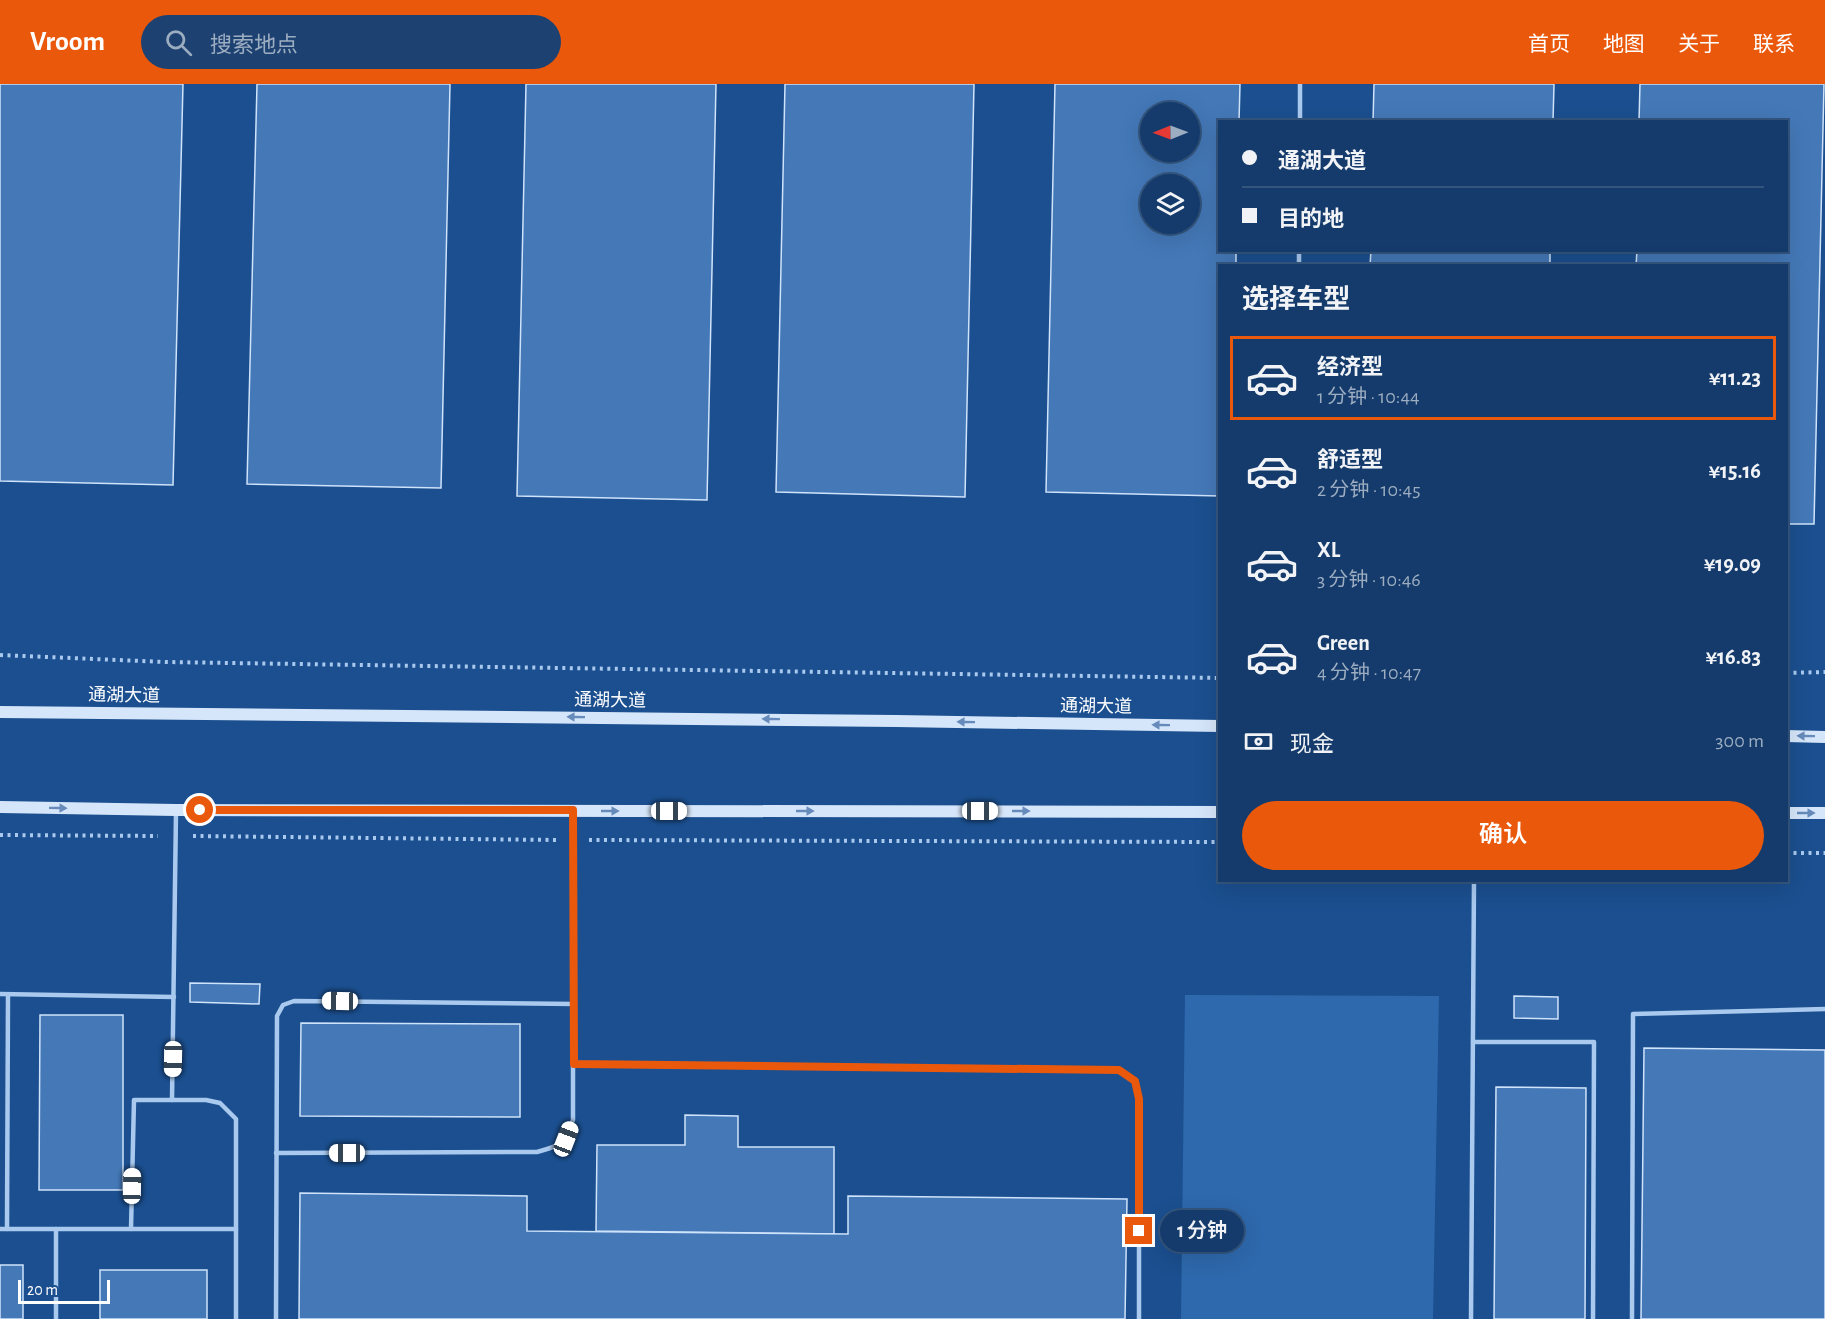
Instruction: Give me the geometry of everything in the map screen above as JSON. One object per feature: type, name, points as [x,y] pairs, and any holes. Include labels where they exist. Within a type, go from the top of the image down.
[{"type":"main road","name":"通湖大道","points":[[0,711],[884,720],[1218,726]]},
{"type":"main road","points":[[1788,736],[1825,736]]},
{"type":"main road","points":[[0,807],[176,810],[1218,812]]},
{"type":"main road","points":[[1788,813],[1825,813]]},
{"type":"lane","points":[[1300,84],[1300,120]]},
{"type":"lane","points":[[172,1100],[176,810]]},
{"type":"lane","points":[[276,1153],[537,1152],[555,1147],[566,1139],[573,1120],[573,810]]},
{"type":"lane","points":[[1471,1319],[1474,882]]},
{"type":"lane","points":[[0,994],[174,997]]},
{"type":"lane","points":[[7,1229],[8,995]]},
{"type":"lane","points":[[276,1319],[277,1016],[283,1005],[294,1000],[574,1004]]},
{"type":"lane","points":[[1632,1319],[1633,1014],[1825,1010]]},
{"type":"lane","points":[[1473,1042],[1594,1042],[1593,1319]]},
{"type":"lane","points":[[574,1064],[1119,1070],[1135,1081],[1139,1099],[1139,1319]]},
{"type":"lane","points":[[131,1229],[134,1100],[206,1100],[220,1103],[236,1119],[236,1319]]},
{"type":"lane","points":[[0,1229],[236,1229]]},
{"type":"lane","points":[[56,1229],[56,1319]]},
{"type":"path","points":[[0,655],[165,662],[1218,678]]},
{"type":"path","points":[[1788,673],[1825,672]]},
{"type":"path","points":[[0,835],[1218,842]]},
{"type":"path","points":[[1788,853],[1825,853]]},
{"type":"shaded area","points":[[1185,995],[1439,996],[1433,1319],[1181,1319]]},
{"type":"building","points":[[0,84],[183,84],[173,485],[0,481]]},
{"type":"building","points":[[257,84],[450,84],[441,488],[247,484]]},
{"type":"building","points":[[526,84],[716,84],[707,500],[517,496]]},
{"type":"building","points":[[785,84],[974,84],[965,497],[776,492]]},
{"type":"building","points":[[1055,84],[1240,84],[1239,120],[1218,120],[1218,252],[1236,252],[1236,264],[1218,264],[1218,496],[1046,492]]},
{"type":"building","points":[[1374,84],[1554,84],[1553,120],[1373,120]]},
{"type":"building","points":[[1640,84],[1824,84],[1814,524],[1788,524],[1788,264],[1636,264],[1637,252],[1788,252],[1788,120],[1639,120]]},
{"type":"building","points":[[1371,252],[1550,252],[1550,264],[1370,264]]},
{"type":"building","points":[[190,983],[260,984],[259,1004],[190,1002]]},
{"type":"building","points":[[1514,996],[1558,997],[1558,1019],[1514,1018]]},
{"type":"building","points":[[40,1015],[123,1015],[123,1190],[39,1190]]},
{"type":"building","points":[[301,1023],[520,1024],[520,1117],[300,1116]]},
{"type":"building","points":[[1644,1048],[1825,1050],[1825,1319],[1641,1319]]},
{"type":"building","points":[[1496,1087],[1586,1088],[1585,1319],[1494,1319]]},
{"type":"building","points":[[685,1115],[738,1116],[738,1147],[834,1147],[834,1234],[596,1231],[597,1145],[685,1145]]},
{"type":"building","points":[[300,1193],[527,1196],[527,1231],[848,1234],[848,1196],[1127,1199],[1125,1319],[299,1319]]},
{"type":"building","points":[[0,1265],[23,1265],[23,1319],[0,1319]]},
{"type":"building","points":[[100,1270],[207,1270],[207,1319],[100,1319]]},
{"type":"route","points":[[200,810],[573,810],[574,1064],[1119,1070],[1135,1081],[1139,1099],[1139,1231]]}]
